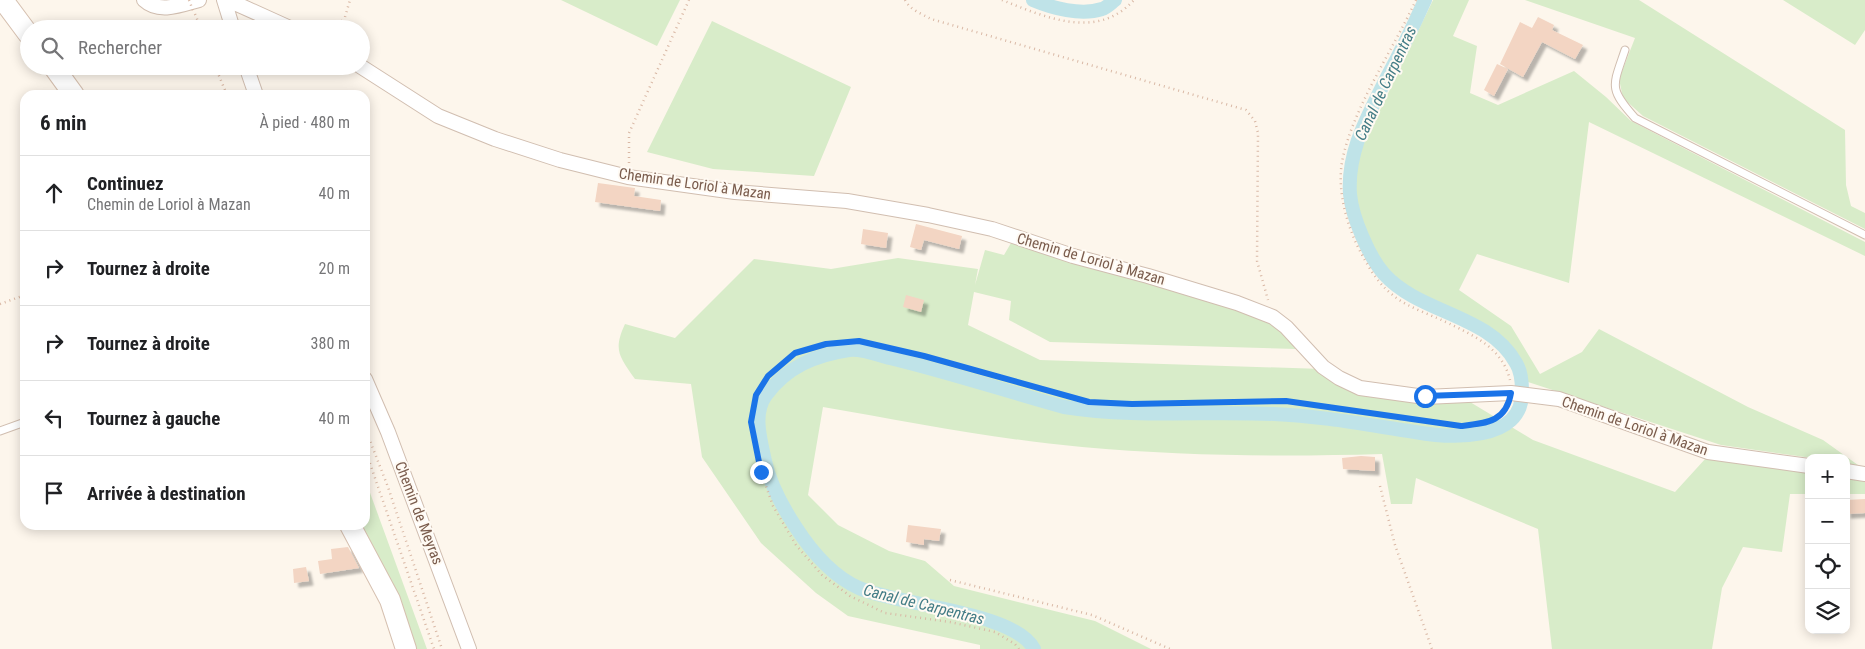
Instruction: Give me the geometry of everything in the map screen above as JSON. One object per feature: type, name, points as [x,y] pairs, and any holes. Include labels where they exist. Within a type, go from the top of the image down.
[{"type":"street","points":[[4,0],[20,22]]},
{"type":"street","points":[[144,0],[160,8],[197,6]]},
{"type":"street","points":[[224,0],[230,20]]},
{"type":"street","points":[[228,0],[272,20]]},
{"type":"street","name":"Chemin de Loriol à Mazan","points":[[370,72],[438,116],[495,139],[560,160],[628,177],[735,192],[847,201],[928,215],[992,229],[1073,256],[1148,276],[1273,317],[1286,327],[1323,367],[1339,378],[1360,388],[1425,396],[1513,393],[1559,399],[1590,408],[1708,452],[1805,465]]},
{"type":"street","points":[[59,75],[70,90]]},
{"type":"street","points":[[249,75],[254,90]]},
{"type":"street","name":"Chemin de Meyras","points":[[370,391],[388,432],[469,649]]},
{"type":"street","points":[[1850,472],[1865,474]]},
{"type":"street","points":[[353,530],[390,600],[406,649]]},
{"type":"lane","points":[[1625,50],[1614,83],[1618,100],[1635,118],[1865,235]]},
{"type":"lane","points":[[0,431],[20,424]]},
{"type":"path","points":[[189,0],[197,6],[199,20]]},
{"type":"path","points":[[343,20],[350,0]]},
{"type":"path","points":[[628,177],[629,134],[689,0]]},
{"type":"path","points":[[905,0],[916,12],[931,19],[1246,110],[1255,121],[1258,133],[1257,261],[1273,317]]},
{"type":"path","points":[[1002,0],[1069,23],[1087,24],[1115,14],[1134,0]]},
{"type":"path","points":[[1019,649],[1015,644],[995,632],[950,622],[885,613],[850,596],[822,575],[796,544],[773,506],[761,472],[751,422],[756,395],[768,376],[795,353],[826,344],[859,341],[924,356],[1089,402],[1132,404],[1286,401],[1461,426],[1480,424],[1495,419],[1504,413],[1513,393],[1504,362],[1494,350],[1474,335],[1394,297],[1375,278],[1352,233],[1342,195],[1342,164],[1350,135],[1416,0]]},
{"type":"path","points":[[219,75],[225,90]]},
{"type":"path","points":[[0,304],[20,297]]},
{"type":"path","points":[[370,441],[388,487],[442,649]]},
{"type":"path","points":[[370,463],[434,649]]},
{"type":"path","points":[[1380,486],[1395,545],[1432,649]]},
{"type":"path","points":[[950,580],[1092,615],[1170,649]]},
{"type":"green space","points":[[561,0],[680,0],[657,46]]},
{"type":"green space","points":[[1433,0],[1469,0],[1453,36],[1477,46],[1470,93],[1498,105],[1574,71],[1606,97],[1631,121],[1865,242],[1865,256],[1589,122],[1569,283],[1477,254],[1459,290],[1511,326],[1540,374],[1582,352],[1599,329],[1748,407],[1823,440],[1843,454],[1805,454],[1805,457],[1721,445],[1528,382],[1515,355],[1493,332],[1403,288],[1385,269],[1362,229],[1353,196],[1355,162]]},
{"type":"green space","points":[[1525,0],[1639,0],[1845,130],[1846,185],[1851,206],[1865,213],[1865,229],[1643,116],[1623,98],[1619,79],[1635,38]]},
{"type":"green space","points":[[1783,0],[1865,0],[1865,30],[1855,45]]},
{"type":"green space","points":[[712,21],[851,87],[814,176],[713,169],[647,152]]},
{"type":"green space","points":[[1011,243],[1260,312],[1276,325],[1296,349],[1050,342],[1009,320],[1011,301],[974,292],[968,325],[1040,360],[1323,369],[1334,380],[1377,397],[1427,403],[1470,402],[1533,440],[1675,492],[1706,458],[1805,472],[1805,494],[1790,494],[1782,552],[1743,547],[1722,588],[1712,649],[1552,649],[1538,529],[1416,478],[1412,504],[1391,504],[1382,454],[1232,455],[1082,447],[984,435],[823,407],[808,495],[838,525],[889,551],[925,561],[954,586],[1095,621],[1151,649],[980,649],[980,645],[848,616],[816,593],[761,543],[702,457],[691,384],[635,379],[620,353],[619,340],[625,324],[675,338],[754,259],[831,269],[898,258],[978,269],[975,285],[985,250],[1004,255]]},
{"type":"green space","points":[[1850,459],[1865,470],[1850,467]]},
{"type":"green space","points":[[1850,479],[1865,481],[1865,494],[1850,494]]},
{"type":"green space","points":[[370,493],[427,649],[411,649],[358,530],[370,530]]},
{"type":"building","points":[[1538,17],[1554,25],[1552,30],[1583,45],[1575,59],[1542,42],[1523,77],[1500,64],[1520,22],[1532,28]]},
{"type":"building","points":[[1497,64],[1508,69],[1494,96],[1484,90]]},
{"type":"building","points":[[598,183],[635,188],[634,196],[661,200],[660,211],[595,202]]},
{"type":"building","points":[[916,224],[962,236],[959,249],[924,240],[921,250],[910,247]]},
{"type":"building","points":[[863,229],[888,233],[886,248],[861,244]]},
{"type":"building","points":[[906,295],[924,300],[921,312],[903,307]]},
{"type":"building","points":[[1375,457],[1375,471],[1343,469],[1342,458]]},
{"type":"building","points":[[1865,499],[1865,513],[1850,514],[1850,500]]},
{"type":"building","points":[[908,525],[941,529],[939,541],[924,539],[924,545],[906,542]]},
{"type":"building","points":[[348,547],[359,568],[320,574],[318,561],[332,559],[331,549]]},
{"type":"building","points":[[306,567],[309,581],[294,583],[293,569]]},
{"type":"waterway","name":"Canal de Carpentras","points":[[1033,0],[1049,6],[1085,12],[1107,7],[1115,0]]},
{"type":"waterway","name":"Canal de Carpentras","points":[[1034,649],[1022,636],[1004,626],[954,611],[877,594],[849,583],[831,570],[801,535],[773,487],[765,461],[758,419],[759,411],[766,395],[783,377],[813,359],[837,352],[859,350],[934,369],[1064,407],[1143,413],[1292,415],[1446,435],[1482,433],[1498,428],[1511,420],[1519,408],[1522,384],[1518,366],[1504,347],[1489,334],[1416,298],[1384,274],[1367,247],[1351,203],[1350,178],[1355,148],[1360,134],[1425,0]]},
{"type":"route","points":[[761,472],[751,422],[756,395],[768,376],[795,353],[826,344],[859,341],[924,356],[1089,402],[1132,404],[1286,401],[1427,419],[1461,426],[1480,424],[1495,419],[1504,413],[1511,393],[1425,396]]}]
